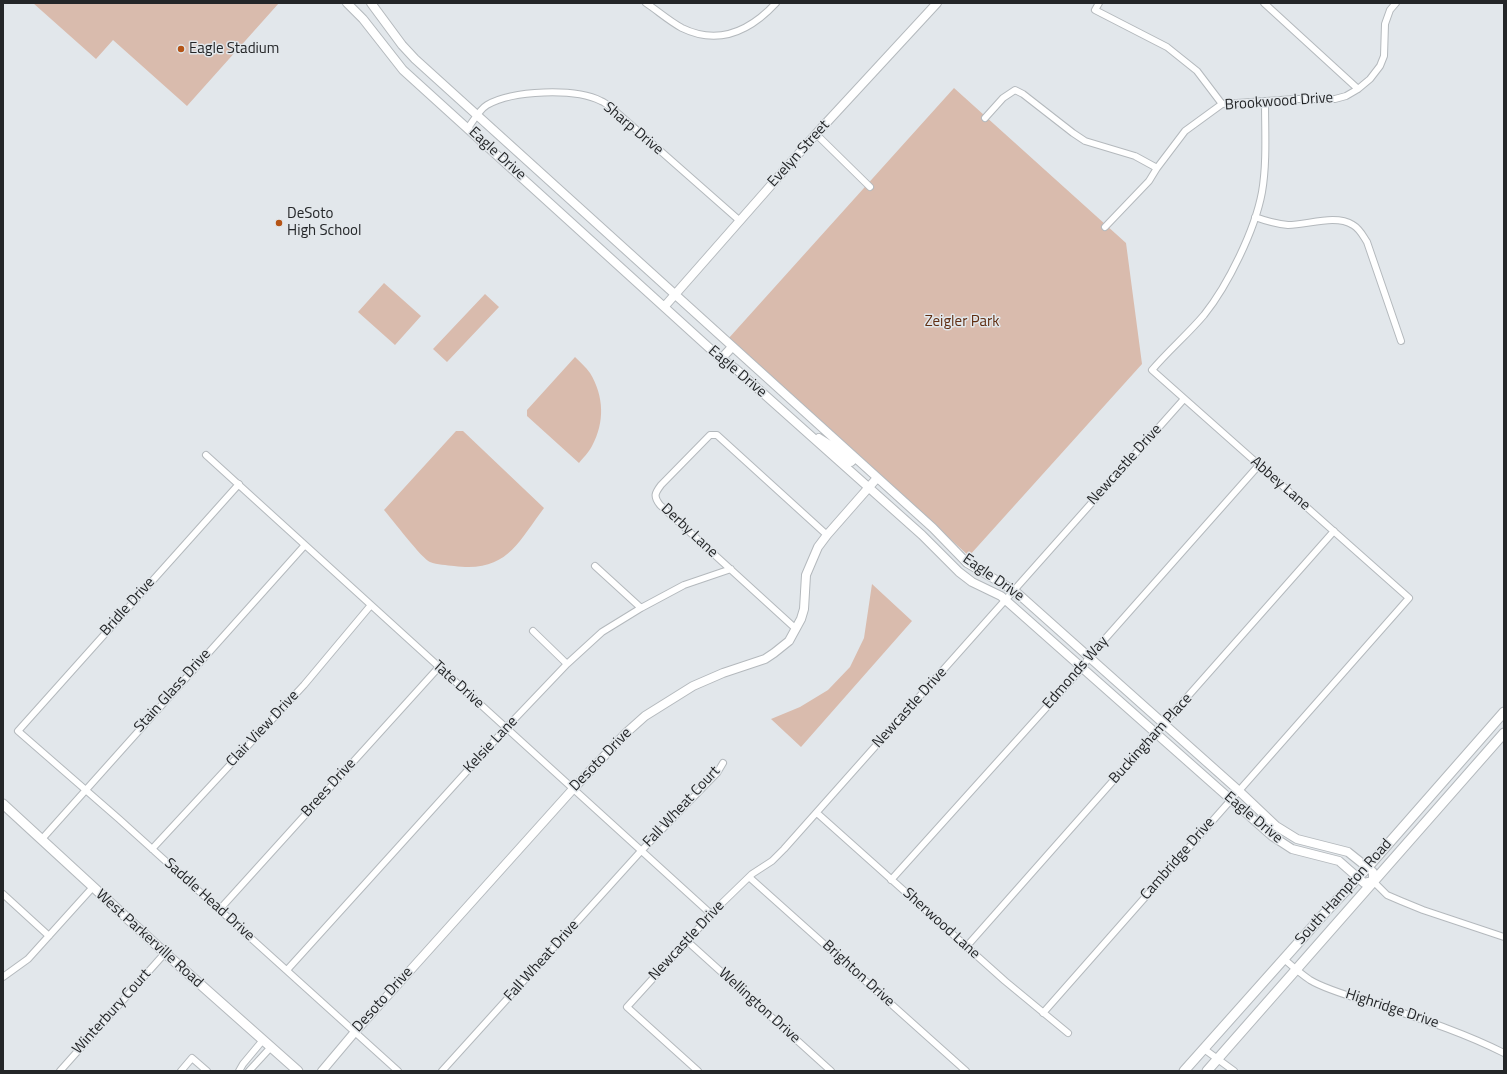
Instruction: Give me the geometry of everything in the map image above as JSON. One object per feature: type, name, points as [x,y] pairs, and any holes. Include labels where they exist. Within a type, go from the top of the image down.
[{"type":"main road","name":"South Hampton Road","points":[[1184,1071],[1368,867],[1504,712]]},
{"type":"main road","name":"South Hampton Road","points":[[1207,1071],[1504,733]]},
{"type":"main road","points":[[1461,761],[1472,770]]},
{"type":"main road","name":"West Parkerville Road","points":[[3,804],[164,953],[298,1071]]},
{"type":"street","name":"Eagle Drive","points":[[347,3],[363,19],[403,70],[571,221],[721,359],[737,370],[922,535],[959,572],[972,582],[1001,596],[1282,844],[1300,852],[1338,861],[1364,883],[1373,881]]},
{"type":"street","name":"Eagle Drive","points":[[371,3],[402,45],[415,59],[932,528],[967,563],[1015,591],[1165,724],[1276,826],[1297,839],[1348,852],[1368,867]]},
{"type":"street","points":[[646,3],[681,27],[709,37],[729,34],[748,26],[776,3]]},
{"type":"street","name":"Evelyn Street","points":[[664,307],[816,134],[937,3]]},
{"type":"street","points":[[1099,3],[1095,10],[1167,47],[1197,71],[1222,104]]},
{"type":"street","points":[[1264,3],[1358,89]]},
{"type":"street","name":"Brookwood Drive","points":[[1105,227],[1149,181],[1185,131],[1222,104],[1295,99],[1335,99],[1346,96],[1358,89],[1370,79],[1380,66],[1384,56],[1384,24],[1390,10],[1396,3]]},
{"type":"street","points":[[985,118],[1003,98],[1015,90],[1023,94],[1085,141],[1135,156],[1157,168]]},
{"type":"street","name":"Sharp Drive","points":[[468,128],[487,105],[508,98],[531,94],[574,94],[601,101],[614,110],[740,221]]},
{"type":"street","points":[[1265,101],[1265,164],[1262,193],[1255,218],[1290,225],[1326,220],[1347,222],[1354,225],[1367,242],[1401,341]]},
{"type":"street","points":[[816,134],[870,188]]},
{"type":"street","points":[[571,221],[581,210]]},
{"type":"street","name":"Abbey Lane","points":[[1255,218],[1239,258],[1221,290],[1205,314],[1152,370],[1408,598]]},
{"type":"street","points":[[721,359],[732,347]]},
{"type":"street","name":"Newcastle Drive","points":[[698,1071],[627,1007],[710,914],[749,877],[772,861],[817,813],[1184,399]]},
{"type":"street","points":[[795,422],[830,445],[848,462],[851,462],[855,458]]},
{"type":"street","name":"Derby Lane","points":[[796,629],[655,499],[655,494],[661,485],[710,435],[717,434],[827,535]]},
{"type":"street","name":"Tate Drive","points":[[206,455],[710,914]]},
{"type":"street","name":"Edmonds Way","points":[[891,880],[1082,668],[1259,465]]},
{"type":"street","name":"Desoto Drive","points":[[322,1071],[354,1033],[573,789],[626,733],[649,713],[693,686],[723,673],[764,659],[789,641],[801,619],[804,609],[806,575],[818,547],[877,478]]},
{"type":"street","name":"Bridle Drive","points":[[18,731],[239,484]]},
{"type":"street","name":"Buckingham Place","points":[[967,946],[1165,724],[1334,531]]},
{"type":"street","name":"Stain Glass Drive","points":[[42,839],[305,545]]},
{"type":"street","points":[[959,572],[967,563]]},
{"type":"street","points":[[595,566],[641,608]]},
{"type":"street","name":"Kelsie Lane","points":[[287,970],[506,728],[567,664],[602,632],[641,608],[684,585],[731,569]]},
{"type":"street","name":"Cambridge Drive","points":[[1043,1013],[1408,598]]},
{"type":"street","name":"Clair View Drive","points":[[152,849],[304,685],[372,605]]},
{"type":"street","points":[[533,631],[567,664]]},
{"type":"street","name":"Brees Drive","points":[[220,909],[439,667]]},
{"type":"street","name":"Saddle Head Drive","points":[[18,731],[220,909],[354,1033],[398,1071]]},
{"type":"street","name":"Fall Wheat Court","points":[[641,851],[717,773],[724,763]]},
{"type":"street","name":"Sherwood Lane","points":[[817,813],[891,880],[1043,1013],[1068,1033]]},
{"type":"street","name":"Fall Wheat Drive","points":[[442,1071],[641,851]]},
{"type":"street","points":[[1368,867],[1373,872],[1373,881],[1387,895],[1423,910],[1504,937]]},
{"type":"street","name":"Brighton Drive","points":[[749,877],[966,1071]]},
{"type":"street","points":[[3,977],[28,959],[93,887]]},
{"type":"street","points":[[3,894],[50,936]]},
{"type":"street","name":"Wellington Drive","points":[[687,941],[831,1071]]},
{"type":"street","name":"Winterbury Court","points":[[60,1071],[164,953]]},
{"type":"street","name":"Highridge Drive","points":[[1284,959],[1310,980],[1323,986],[1474,1038],[1504,1053]]},
{"type":"street","points":[[239,1071],[263,1040]]},
{"type":"street","points":[[249,1071],[271,1047]]},
{"type":"street","points":[[1204,1049],[1234,1071]]},
{"type":"street","points":[[181,1071],[192,1058],[207,1071]]},
{"type":"green space","name":"Eagle Stadium","points":[[33,3],[279,3],[187,106],[113,40],[96,59]]},
{"type":"green space","name":"Zeigler Park","points":[[954,88],[1126,243],[1142,364],[969,556],[728,339]]},
{"type":"green space","points":[[384,283],[421,316],[395,345],[358,312]]},
{"type":"green space","points":[[485,294],[499,307],[447,362],[433,349]]},
{"type":"green space","points":[[575,357],[585,367],[595,382],[601,409],[601,418],[596,437],[588,453],[579,463],[527,416],[527,410]]},
{"type":"green space","points":[[456,431],[463,431],[544,508],[526,533],[508,553],[498,560],[486,565],[472,567],[442,565],[430,562],[414,547],[384,510]]},
{"type":"green space","points":[[872,584],[912,621],[801,747],[771,719],[800,707],[828,690],[850,667],[864,638]]},
{"type":"place","name":"Eagle Stadium","points":[[181,49]]},
{"type":"place","name":"DeSoto High School","points":[[279,223]]}]
